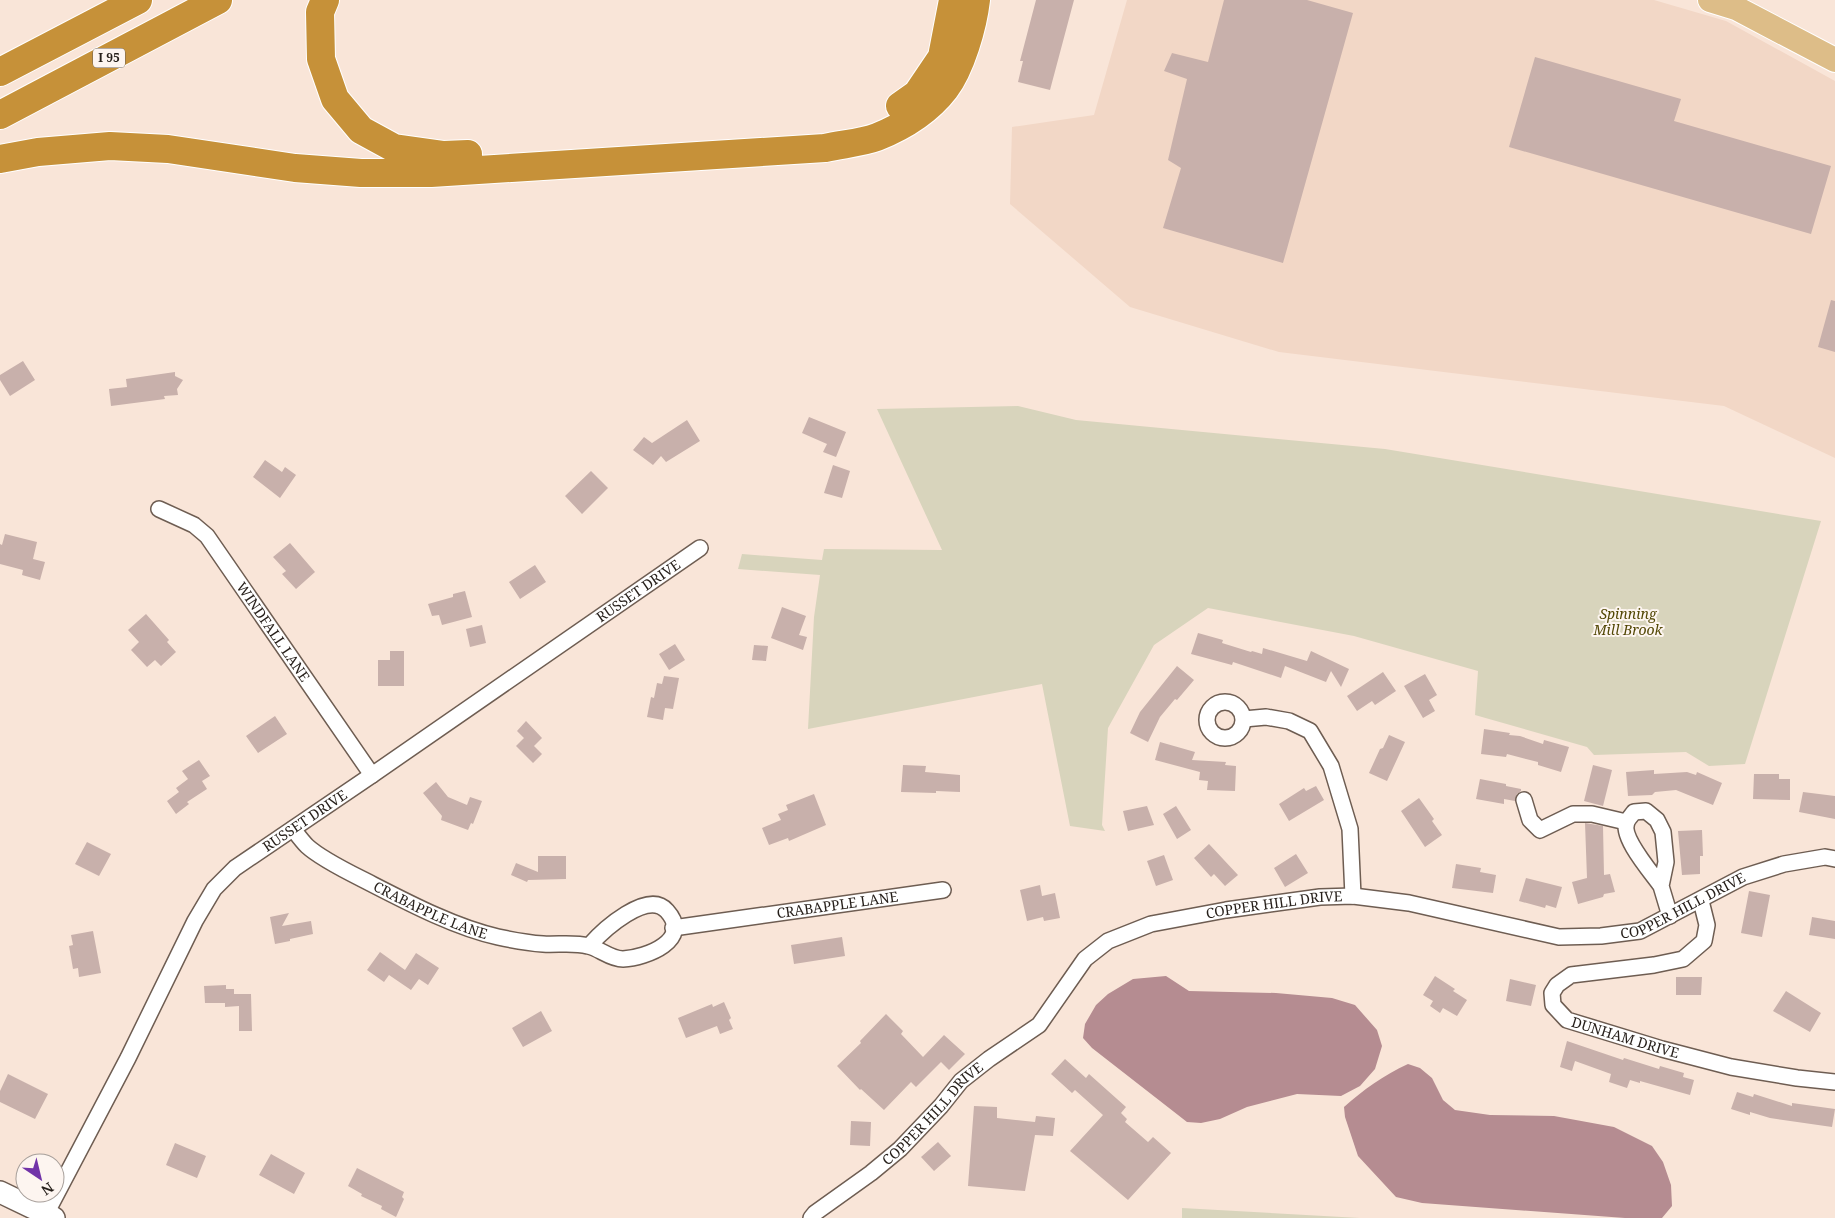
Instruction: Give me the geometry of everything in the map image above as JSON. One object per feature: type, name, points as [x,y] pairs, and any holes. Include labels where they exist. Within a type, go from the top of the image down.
[{"type":"highway","points":[[0,72],[138,0]]},
{"type":"highway","name":"I 95","points":[[0,115],[218,0]]},
{"type":"highway","points":[[0,159],[38,152],[110,146],[168,149],[295,168],[361,173],[431,173],[825,148],[876,137],[915,118],[945,89],[964,53],[974,14],[958,2],[942,57],[917,94],[879,120],[834,131],[444,155],[394,148],[361,130],[335,99],[321,59],[320,12],[325,0]]},
{"type":"main road","points":[[1710,0],[1736,8],[1835,60]]},
{"type":"street","name":"WINDFALL LANE","points":[[159,509],[194,525],[207,536],[372,775]]},
{"type":"street","name":"RUSSET DRIVE","points":[[50,1216],[195,921],[214,889],[235,868],[700,548]]},
{"type":"street","points":[[1244,719],[1266,717],[1289,721],[1310,731],[1331,766],[1350,829],[1353,896]]},
{"type":"street","points":[[1524,800],[1530,820],[1540,830],[1574,814],[1592,814],[1626,822]]},
{"type":"street","points":[[1661,886],[1666,862],[1663,832],[1657,820],[1646,811],[1634,812],[1626,822],[1626,834],[1661,886],[1670,916]]},
{"type":"street","name":"CRABAPPLE LANE","points":[[293,828],[307,846],[343,869],[454,923],[506,938],[542,944],[589,946],[602,953],[622,959],[648,955],[664,946],[672,936],[674,928],[943,890]]},
{"type":"street","name":"COPPER HILL DRIVE","points":[[811,1218],[816,1212],[871,1174],[900,1149],[961,1082],[989,1059],[1039,1025],[1085,959],[1108,940],[1150,924],[1320,897],[1353,896],[1409,903],[1559,937],[1601,936],[1640,932],[1744,878],[1784,864],[1825,857],[1835,859]]},
{"type":"street","name":"DUNHAM DRIVE","points":[[1701,901],[1707,926],[1704,941],[1684,959],[1654,965],[1571,975],[1557,985],[1552,993],[1553,1005],[1567,1020],[1662,1049],[1731,1066],[1797,1078],[1835,1082]]},
{"type":"street","points":[[589,946],[599,934],[634,909],[654,904],[662,905],[669,913],[674,922],[674,928]]},
{"type":"street","points":[[0,1192],[50,1216]]},
{"type":"shaded area","points":[[1127,0],[1654,0],[1726,21],[1835,81],[1835,458],[1724,406],[1279,352],[1130,307],[1010,204],[1012,127],[1094,115]]},
{"type":"shaded area","points":[[1166,976],[1189,991],[1276,993],[1332,998],[1355,1005],[1377,1030],[1382,1046],[1375,1069],[1360,1086],[1341,1096],[1297,1094],[1247,1107],[1220,1119],[1201,1123],[1187,1122],[1092,1048],[1083,1038],[1085,1024],[1096,1005],[1108,994],[1133,979]]},
{"type":"shaded area","points":[[1408,1064],[1420,1068],[1432,1078],[1443,1100],[1455,1110],[1490,1115],[1554,1116],[1614,1127],[1652,1146],[1663,1162],[1671,1185],[1672,1206],[1662,1218],[1625,1218],[1422,1203],[1396,1197],[1358,1156],[1345,1117],[1344,1107],[1374,1083]]},
{"type":"green space","name":"Spinning Mill Brook","points":[[1018,406],[1076,420],[1385,449],[1821,521],[1745,764],[1709,766],[1686,752],[1594,755],[1587,747],[1475,715],[1478,671],[1354,636],[1208,608],[1154,645],[1108,728],[1102,825],[1105,831],[1070,826],[1042,684],[808,729],[814,617],[820,575],[738,569],[742,554],[822,560],[824,549],[942,550],[877,409]]},
{"type":"green space","points":[[1182,1208],[1360,1218],[1182,1218]]},
{"type":"building","points":[[1036,0],[1074,0],[1050,90],[1018,82],[1023,61],[1020,61]]},
{"type":"building","points":[[1224,0],[1307,0],[1353,13],[1283,263],[1163,228],[1181,168],[1168,160],[1187,79],[1164,71],[1172,53],[1208,62]]},
{"type":"building","points":[[1535,57],[1681,99],[1674,121],[1831,166],[1811,234],[1509,147]]},
{"type":"building","points":[[1831,300],[1835,301],[1835,352],[1818,347]]},
{"type":"building","points":[[23,361],[35,380],[10,396],[0,380],[0,375]]},
{"type":"building","points":[[175,372],[175,376],[183,380],[177,389],[178,395],[164,396],[165,399],[111,406],[109,389],[127,387],[126,379]]},
{"type":"building","points":[[809,417],[846,432],[836,457],[823,452],[827,444],[802,433]]},
{"type":"building","points":[[687,420],[700,441],[666,462],[661,456],[653,465],[633,450],[644,437],[652,443]]},
{"type":"building","points":[[265,460],[282,472],[285,467],[296,475],[280,498],[253,477]]},
{"type":"building","points":[[833,465],[850,471],[842,498],[824,493]]},
{"type":"building","points":[[591,471],[608,488],[582,514],[565,496]]},
{"type":"building","points":[[5,534],[37,542],[33,559],[45,562],[40,580],[22,575],[23,570],[0,564],[0,544],[2,545]]},
{"type":"building","points":[[290,543],[315,572],[296,589],[282,574],[286,571],[273,557]]},
{"type":"building","points":[[535,565],[546,582],[520,599],[509,582]]},
{"type":"building","points":[[465,591],[472,617],[442,625],[439,615],[432,616],[428,604],[453,597],[453,594]]},
{"type":"building","points":[[782,607],[806,616],[799,635],[807,637],[803,650],[771,638]]},
{"type":"building","points":[[146,614],[169,640],[167,642],[176,652],[161,666],[155,660],[147,667],[131,650],[139,642],[128,630]]},
{"type":"building","points":[[482,625],[486,643],[470,647],[466,629]]},
{"type":"building","points":[[1198,633],[1223,640],[1222,643],[1262,654],[1263,648],[1307,661],[1311,651],[1349,669],[1341,687],[1331,671],[1326,682],[1285,666],[1281,678],[1233,662],[1232,665],[1191,654]]},
{"type":"building","points":[[675,644],[685,660],[669,670],[659,654]]},
{"type":"building","points":[[754,645],[768,646],[766,661],[752,660]]},
{"type":"building","points":[[390,651],[404,651],[404,686],[378,686],[378,660],[390,660]]},
{"type":"building","points":[[1177,666],[1194,680],[1160,717],[1148,742],[1130,733],[1140,712]]},
{"type":"building","points":[[1383,672],[1396,691],[1375,705],[1372,701],[1357,711],[1347,696]]},
{"type":"building","points":[[1425,674],[1437,695],[1429,700],[1435,711],[1423,718],[1404,686]]},
{"type":"building","points":[[664,676],[679,678],[673,709],[665,708],[663,720],[647,717],[651,697],[654,698],[657,683],[662,684]]},
{"type":"building","points":[[275,716],[287,734],[258,753],[246,736]]},
{"type":"building","points":[[526,721],[542,738],[534,746],[542,754],[533,763],[516,746],[524,738],[517,731]]},
{"type":"building","points":[[1484,729],[1510,733],[1509,735],[1520,736],[1543,744],[1544,740],[1569,747],[1561,772],[1538,765],[1538,762],[1507,754],[1506,757],[1481,754]]},
{"type":"building","points":[[1389,735],[1405,742],[1387,781],[1369,773]]},
{"type":"building","points":[[1160,742],[1195,752],[1192,760],[1226,762],[1225,765],[1236,766],[1235,791],[1207,790],[1208,781],[1199,780],[1200,772],[1155,760]]},
{"type":"building","points":[[199,760],[210,776],[202,781],[207,789],[187,802],[189,804],[176,814],[167,801],[179,792],[176,788],[188,779],[182,771]]},
{"type":"building","points":[[903,765],[926,766],[925,772],[960,775],[960,792],[901,792]]},
{"type":"building","points":[[1593,765],[1612,770],[1603,806],[1584,801]]},
{"type":"building","points":[[1654,770],[1654,774],[1687,772],[1696,775],[1697,772],[1722,783],[1713,805],[1676,790],[1655,792],[1652,795],[1628,796],[1626,772]]},
{"type":"building","points":[[1754,774],[1779,774],[1779,779],[1790,779],[1790,800],[1753,799]]},
{"type":"building","points":[[1480,779],[1506,784],[1506,786],[1521,789],[1521,791],[1517,794],[1515,801],[1504,799],[1504,804],[1476,799]]},
{"type":"building","points":[[436,782],[448,797],[467,805],[470,797],[482,801],[473,824],[471,823],[468,830],[441,820],[442,816],[423,793]]},
{"type":"building","points":[[1316,786],[1324,800],[1289,821],[1279,804],[1304,788],[1306,791]]},
{"type":"building","points":[[1803,792],[1835,796],[1835,819],[1799,812]]},
{"type":"building","points":[[814,794],[826,825],[789,841],[788,838],[769,845],[762,828],[781,820],[778,814],[788,810],[786,805]]},
{"type":"building","points":[[1419,798],[1434,819],[1432,821],[1442,835],[1425,847],[1401,811]]},
{"type":"building","points":[[1147,806],[1154,825],[1128,831],[1123,811]]},
{"type":"building","points":[[1176,806],[1191,830],[1177,839],[1163,814]]},
{"type":"building","points":[[1585,823],[1603,826],[1604,875],[1610,874],[1615,892],[1578,904],[1572,882],[1587,878]]},
{"type":"building","points":[[1702,830],[1703,856],[1700,856],[1700,874],[1682,875],[1678,831]]},
{"type":"building","points":[[87,842],[111,854],[99,876],[75,864]]},
{"type":"building","points":[[1209,844],[1238,875],[1225,886],[1214,874],[1211,877],[1194,858]]},
{"type":"building","points":[[1296,854],[1308,873],[1285,887],[1274,868]]},
{"type":"building","points":[[1164,855],[1173,880],[1156,886],[1147,861]]},
{"type":"building","points":[[538,856],[566,856],[566,879],[528,880],[527,882],[511,875],[516,863],[538,872]]},
{"type":"building","points":[[1456,864],[1481,868],[1480,872],[1496,875],[1493,893],[1452,888]]},
{"type":"building","points":[[1526,878],[1562,887],[1556,908],[1546,905],[1545,908],[1519,901]]},
{"type":"building","points":[[1040,885],[1042,896],[1055,893],[1060,918],[1044,921],[1043,917],[1027,921],[1020,890]]},
{"type":"building","points":[[1749,891],[1770,895],[1762,937],[1741,933]]},
{"type":"building","points":[[289,913],[282,926],[311,921],[313,934],[275,944],[270,917]]},
{"type":"building","points":[[1812,917],[1835,921],[1835,939],[1809,935]]},
{"type":"building","points":[[93,931],[101,973],[79,977],[78,968],[73,969],[69,946],[73,945],[71,935]]},
{"type":"building","points":[[842,937],[845,956],[794,964],[791,945]]},
{"type":"building","points":[[380,952],[405,970],[416,953],[439,968],[428,985],[419,979],[411,990],[389,975],[384,982],[367,970]]},
{"type":"building","points":[[1435,976],[1455,989],[1453,991],[1467,1000],[1457,1016],[1443,1008],[1440,1013],[1430,1006],[1433,1001],[1423,995]]},
{"type":"building","points":[[1676,977],[1702,977],[1701,995],[1676,995]]},
{"type":"building","points":[[1510,979],[1536,985],[1531,1006],[1506,1001]]},
{"type":"building","points":[[226,985],[226,989],[234,989],[234,994],[251,994],[252,1031],[239,1031],[239,1006],[225,1007],[225,1003],[205,1003],[204,986]]},
{"type":"building","points":[[1786,991],[1821,1013],[1810,1032],[1773,1011]]},
{"type":"building","points":[[724,1002],[731,1018],[729,1020],[733,1029],[720,1034],[717,1026],[686,1038],[678,1018],[712,1004],[713,1007]]},
{"type":"building","points":[[541,1011],[552,1031],[523,1047],[512,1028]]},
{"type":"building","points":[[886,1014],[903,1031],[901,1034],[923,1057],[944,1035],[965,1054],[949,1070],[941,1062],[916,1087],[911,1082],[884,1110],[860,1090],[837,1066],[861,1043],[860,1041]]},
{"type":"building","points":[[1567,1041],[1623,1060],[1624,1058],[1659,1069],[1660,1066],[1684,1073],[1683,1077],[1694,1080],[1690,1095],[1640,1081],[1640,1083],[1630,1080],[1627,1088],[1609,1082],[1611,1074],[1575,1061],[1572,1071],[1560,1067]]},
{"type":"building","points":[[1065,1059],[1086,1078],[1089,1074],[1126,1107],[1121,1113],[1127,1119],[1125,1122],[1148,1142],[1153,1137],[1171,1153],[1128,1200],[1070,1151],[1103,1115],[1075,1090],[1072,1093],[1051,1074]]},
{"type":"building","points":[[8,1074],[48,1094],[35,1119],[0,1102],[0,1091]]},
{"type":"building","points":[[1737,1092],[1753,1097],[1754,1094],[1792,1106],[1792,1103],[1835,1109],[1832,1127],[1770,1118],[1750,1112],[1750,1115],[1731,1109]]},
{"type":"building","points":[[974,1106],[997,1107],[997,1118],[1035,1122],[1036,1116],[1055,1118],[1053,1136],[1035,1135],[1025,1191],[968,1186]]},
{"type":"building","points":[[851,1121],[871,1122],[870,1146],[850,1145]]},
{"type":"building","points":[[938,1142],[951,1156],[934,1171],[921,1157]]},
{"type":"building","points":[[175,1143],[206,1156],[197,1178],[166,1165]]},
{"type":"building","points":[[271,1154],[305,1173],[294,1194],[259,1175]]},
{"type":"building","points":[[357,1168],[404,1192],[402,1197],[404,1199],[396,1217],[381,1209],[382,1206],[361,1196],[362,1194],[348,1186]]}]
